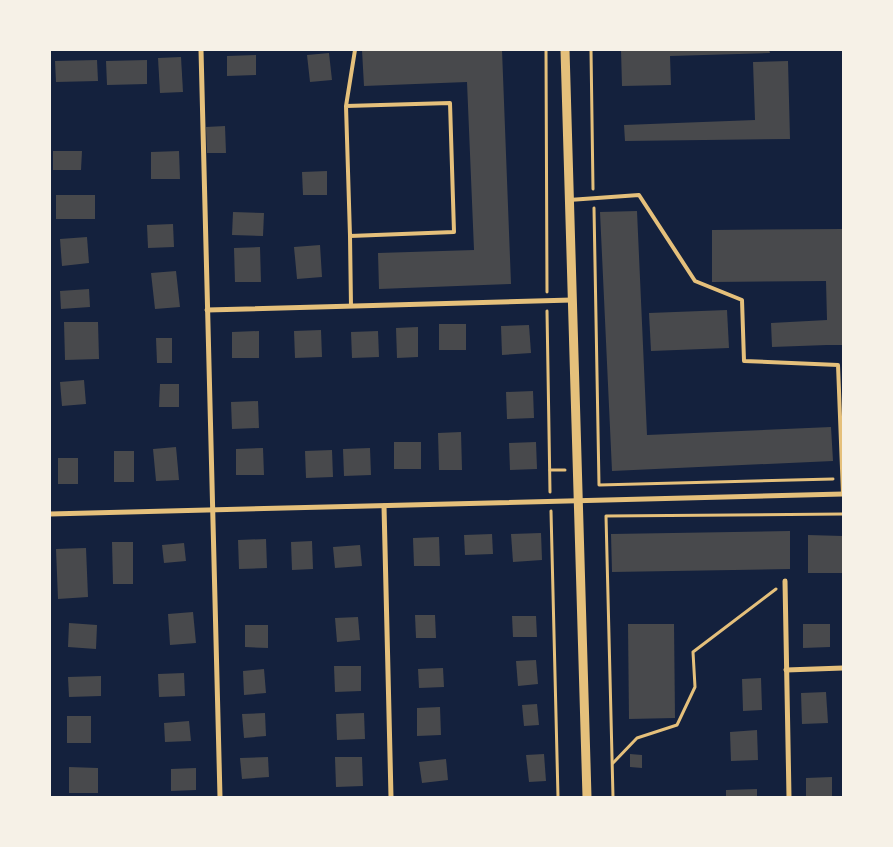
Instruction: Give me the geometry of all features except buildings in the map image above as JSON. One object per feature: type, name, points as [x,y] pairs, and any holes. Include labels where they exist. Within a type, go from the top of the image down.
[{"type":"street","points":[[201,50],[220,797]]},
{"type":"street","points":[[565,50],[587,797]]},
{"type":"street","points":[[207,310],[572,300]]},
{"type":"street","points":[[50,514],[843,494]]},
{"type":"street","points":[[384,506],[391,797]]},
{"type":"street","points":[[785,581],[789,797]]},
{"type":"street","points":[[786,670],[843,668]]},
{"type":"lane","points":[[351,306],[346,106],[355,50]]},
{"type":"lane","points":[[346,106],[450,103],[454,222],[454,232],[350,236]]},
{"type":"lane","points":[[569,200],[638,195],[695,281],[742,300],[744,361],[838,365],[843,494]]},
{"type":"path","points":[[546,50],[550,501],[558,797]]},
{"type":"path","points":[[591,50],[599,485],[842,479]]},
{"type":"path","points":[[613,797],[606,516],[843,514]]},
{"type":"path","points":[[612,763],[637,738],[677,725],[695,687],[693,652],[785,581]]}]
